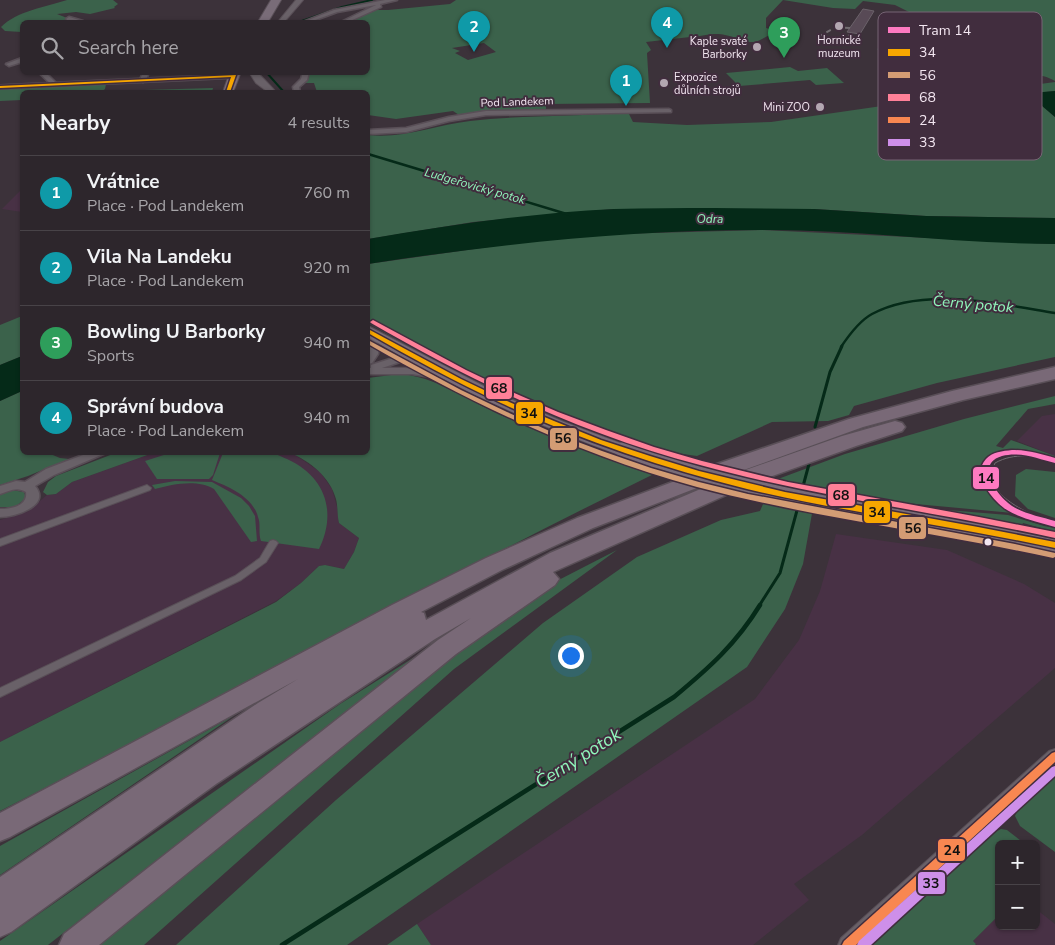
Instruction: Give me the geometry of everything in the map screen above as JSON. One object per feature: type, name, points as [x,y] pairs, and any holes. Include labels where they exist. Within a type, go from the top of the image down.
[{"type":"highway","points":[[0,828],[232,702],[494,564],[585,523],[642,502],[714,482],[959,395],[1055,373]]},
{"type":"highway","points":[[853,432],[920,420],[1055,385]]},
{"type":"highway","points":[[745,478],[770,461]]},
{"type":"highway","points":[[0,922],[268,734],[426,632],[558,559],[714,482]]},
{"type":"highway","points":[[75,945],[447,647],[545,580],[617,540],[674,515],[714,482]]},
{"type":"highway","points":[[0,894],[227,738],[411,621],[548,548],[642,502]]},
{"type":"main road","points":[[264,20],[276,0]]},
{"type":"main road","points":[[370,332],[444,376],[518,411],[625,451],[744,485],[855,508],[995,532],[1055,545]]},
{"type":"street","points":[[283,20],[300,0]]},
{"type":"street","points":[[311,20],[336,11],[394,0]]},
{"type":"street","points":[[348,20],[386,1]]},
{"type":"street","points":[[69,19],[73,20]]},
{"type":"street","points":[[8,64],[20,61]]},
{"type":"street","points":[[44,75],[54,84]]},
{"type":"street","points":[[255,75],[270,90]]},
{"type":"street","points":[[297,90],[296,87],[304,80],[305,75]]},
{"type":"street","points":[[0,87],[144,76],[214,77],[232,81]]},
{"type":"street","name":"Pod Landekem","points":[[370,132],[406,130],[449,119],[500,112],[669,111]]},
{"type":"street","points":[[370,339],[374,345],[373,354],[370,358]]},
{"type":"street","points":[[370,369],[409,356]]},
{"type":"street","points":[[370,370],[412,370],[444,376]]},
{"type":"street","points":[[0,490],[12,486],[27,486],[50,472],[95,455]]},
{"type":"street","points":[[0,513],[12,512],[28,505],[34,495],[27,486]]},
{"type":"street","points":[[0,543],[147,488]]},
{"type":"street","points":[[0,693],[238,578],[263,560],[273,543]]},
{"type":"street","points":[[848,945],[1055,756]]},
{"type":"shaded area","points":[[67,0],[113,0],[118,4],[115,8],[90,14],[76,12],[57,14],[72,20],[20,20],[20,32],[5,31],[1,27],[23,13]]},
{"type":"shaded area","points":[[456,0],[783,0],[766,18],[766,28],[776,31],[755,42],[721,34],[709,34],[693,37],[695,40],[691,41],[689,40],[690,37],[646,42],[651,50],[647,53],[650,103],[546,104],[546,110],[501,110],[459,115],[453,111],[396,119],[370,115],[370,90],[316,90],[314,83],[303,83],[307,75],[370,75],[370,20],[351,20],[373,10],[450,4]],"holes":[[[484,43],[496,52],[468,60],[455,53],[460,51],[452,48]]]},
{"type":"shaded area","points":[[783,0],[1055,0],[1055,81],[1042,76],[1042,12],[909,12],[895,5],[863,1],[855,9],[833,8]]},
{"type":"shaded area","points":[[790,67],[798,71],[827,68],[844,83],[816,85],[810,80],[739,86],[726,73]]},
{"type":"shaded area","points":[[1055,82],[1055,91],[1042,92],[1042,84]]},
{"type":"shaded area","points":[[106,84],[104,90],[20,90],[20,100],[0,101],[0,89]]},
{"type":"shaded area","points":[[213,88],[212,90],[143,90]]},
{"type":"shaded area","points":[[1042,106],[1055,117],[1055,218],[926,216],[814,209],[613,209],[473,222],[370,239],[370,135],[394,135],[490,119],[628,112],[633,122],[687,125],[771,122],[878,107],[878,160],[1042,160]]},
{"type":"shaded area","points":[[20,191],[20,212],[2,209]]},
{"type":"shaded area","points":[[762,230],[1055,244],[1055,357],[937,383],[854,406],[849,415],[828,421],[772,422],[697,456],[647,449],[562,420],[491,390],[370,324],[370,264],[517,243],[616,234]]},
{"type":"shaded area","points":[[20,317],[20,357],[0,365],[0,325]]},
{"type":"shaded area","points":[[399,374],[425,379],[450,389],[498,414],[538,430],[662,470],[579,511],[0,811],[0,742],[276,602],[319,566],[325,565],[344,569],[354,552],[359,538],[339,523],[336,499],[324,477],[312,465],[294,455],[370,455],[370,378]]},
{"type":"shaded area","points":[[20,392],[20,455],[53,455],[69,459],[0,485],[0,401]]},
{"type":"shaded area","points":[[1055,396],[1055,404],[1028,409],[996,446],[1003,448],[1011,440],[1055,456],[1055,458],[1017,451],[991,455],[983,462],[980,472],[987,491],[1004,509],[1013,513],[883,501],[875,505],[770,482],[845,454],[964,419]]},
{"type":"shaded area","points":[[1055,414],[1055,456],[1017,441],[1042,416]]},
{"type":"shaded area","points":[[110,455],[147,455],[72,482],[56,494],[47,495],[43,492],[48,482],[56,476]]},
{"type":"shaded area","points":[[147,455],[295,455],[320,472],[332,489],[339,523],[359,538],[354,552],[344,569],[325,565],[319,566],[301,583],[276,601],[0,742],[0,520],[28,511],[47,495],[56,494],[72,482]]},
{"type":"shaded area","points":[[164,455],[219,455],[213,475],[209,479],[157,479],[145,461]]},
{"type":"shaded area","points":[[222,455],[277,455],[300,467],[311,475],[319,486],[327,509],[327,522],[319,549],[261,541],[259,520],[251,504],[246,498],[212,480]]},
{"type":"shaded area","points":[[1026,469],[1055,472],[1055,518],[1028,509],[1015,496],[1016,475]]},
{"type":"shaded area","points":[[175,481],[212,482],[241,498],[255,516],[257,541],[251,542],[214,489],[193,483],[177,484],[155,489],[152,485]]},
{"type":"shaded area","points":[[11,490],[24,492],[26,498],[15,507],[0,507],[0,495]]},
{"type":"shaded area","points":[[766,497],[813,508],[803,564],[785,609],[747,667],[347,945],[176,945],[336,800],[543,623],[637,557],[721,520],[760,511]]},
{"type":"shaded area","points":[[887,505],[1008,515],[1055,528],[1055,532],[1023,523],[1022,525]]},
{"type":"shaded area","points":[[836,534],[947,550],[1024,584],[1055,603],[1055,668],[862,835],[794,884],[809,900],[753,945],[431,945],[417,924],[755,699],[799,640],[820,591]]},
{"type":"shaded area","points":[[617,550],[454,669],[144,945],[91,945],[414,681],[547,586]]},
{"type":"shaded area","points":[[421,653],[48,945],[0,945],[0,941],[340,704]]},
{"type":"shaded area","points":[[235,715],[0,875],[0,846]]},
{"type":"shaded area","points":[[1055,777],[1055,852],[1020,826],[1015,816],[1017,811]]},
{"type":"shaded area","points":[[1001,829],[1007,830],[1020,840],[995,840],[995,919],[973,941],[975,945],[873,945]]},
{"type":"shaded area","points":[[1040,912],[1055,924],[1055,945],[977,945],[973,941],[995,919],[995,930],[1040,930]]},
{"type":"shaded area","points":[[417,924],[431,945],[387,945]]},
{"type":"water","points":[[1055,91],[1055,117],[1042,106],[1043,92]]},
{"type":"water","name":"Odra","points":[[627,209],[814,209],[926,216],[1055,218],[1055,244],[981,242],[797,230],[661,232],[514,244],[370,264],[370,239],[491,220],[552,213]]},
{"type":"water","points":[[20,357],[20,392],[0,401],[0,365]]},
{"type":"building","points":[[863,9],[874,11],[860,34],[847,32]]},
{"type":"waterway","name":"Ludgeřovický potok","points":[[305,20],[342,7],[372,0]]},
{"type":"waterway","name":"Ludgeřovický potok","points":[[269,75],[282,90]]},
{"type":"waterway","name":"Ludgeřovický potok","points":[[370,155],[570,215]]},
{"type":"waterway","name":"Černý potok","points":[[841,347],[867,317],[893,306],[915,301],[938,299],[987,302],[1055,313]]},
{"type":"waterway","name":"Černý potok","points":[[815,427],[830,372],[842,346]]},
{"type":"waterway","name":"Černý potok","points":[[802,490],[809,464]]},
{"type":"waterway","name":"Černý potok","points":[[759,606],[780,573],[799,503]]},
{"type":"waterway","name":"Černý potok","points":[[282,945],[674,697],[721,655],[741,632],[760,605]]},
{"type":"tram line","name":"14","points":[[1055,461],[1026,453],[1005,453],[990,459],[985,473],[991,489],[1008,507],[1025,515],[1055,524]]},
{"type":"tram line","points":[[1054,524],[1010,502],[1001,494],[995,485],[992,475],[995,463],[1010,457],[1032,457],[1055,461]]},
{"type":"railway","points":[[850,28],[836,27],[816,38],[831,41],[857,33]]},
{"type":"transit line","name":"34","points":[[0,87],[234,76],[229,90]]},
{"type":"transit line","name":"68","points":[[373,322],[418,348],[509,393],[556,414],[651,448],[700,463],[788,485],[1055,535]]},
{"type":"transit line","name":"34","points":[[370,332],[413,357],[505,403],[552,423],[647,458],[696,473],[785,495],[1055,545]]},
{"type":"transit line","name":"56","points":[[370,343],[504,414],[600,453],[648,470],[748,497],[977,539],[1053,555]]},
{"type":"transit line","name":"24","points":[[848,945],[1055,756]]},
{"type":"transit line","name":"33","points":[[863,945],[1055,770]]},
{"type":"place","name":"Hornické muzeum","points":[[839,26]]},
{"type":"place","name":"Kaple svaté Barborky","points":[[757,47]]},
{"type":"place","name":"Správní budova","points":[[667,48]]},
{"type":"place","name":"Vila Na Landeku","points":[[474,52]]},
{"type":"place","name":"Bowling U Barborky","points":[[784,58]]},
{"type":"place","name":"Expozice důlních strojů","points":[[664,83]]},
{"type":"place","name":"Vrátnice","points":[[626,106]]},
{"type":"place","name":"Mini ZOO","points":[[820,107]]}]
